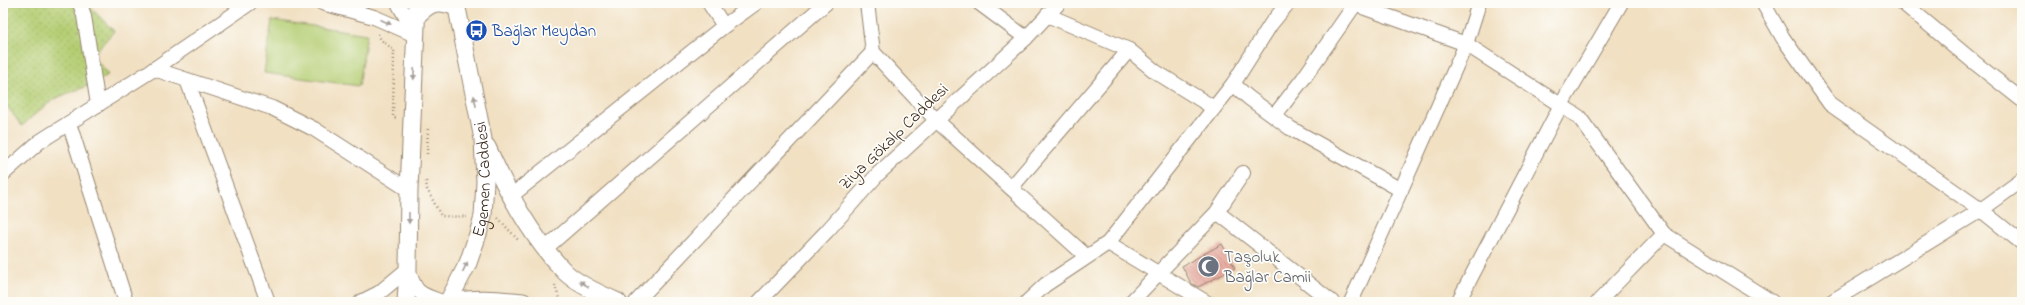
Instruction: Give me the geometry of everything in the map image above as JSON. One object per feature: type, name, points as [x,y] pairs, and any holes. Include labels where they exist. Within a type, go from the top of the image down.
[{"type":"main road","name":"Egemen Caddesi","points":[[448,302],[468,263],[483,216],[485,182],[483,139],[457,6]]},
{"type":"main road","points":[[406,302],[416,19]]},
{"type":"main road","points":[[483,139],[527,225],[566,273],[598,293],[618,302]]},
{"type":"main road","points":[[454,302],[486,299],[522,302]]},
{"type":"street","points":[[80,3],[84,16],[98,105]]},
{"type":"street","points":[[3,174],[39,142],[154,69],[250,3]]},
{"type":"street","points":[[322,3],[374,17],[416,19]]},
{"type":"street","points":[[398,3],[416,19]]},
{"type":"street","points":[[709,3],[724,26]]},
{"type":"street","points":[[511,196],[724,26],[756,3]]},
{"type":"street","points":[[546,248],[826,3]]},
{"type":"street","points":[[867,3],[873,52],[936,120],[1086,256]]},
{"type":"street","name":"Ziya Gökalp Caddesi","points":[[759,302],[827,232],[878,174],[1026,38],[1059,3]]},
{"type":"street","points":[[1027,302],[1045,285],[1086,256],[1108,243],[1233,84],[1271,24],[1288,3]]},
{"type":"street","points":[[1275,115],[1303,79],[1356,3]]},
{"type":"street","points":[[1359,3],[1365,8],[1466,44],[1579,117],[1664,234],[1772,302]]},
{"type":"street","points":[[1351,302],[1466,44],[1479,3]]},
{"type":"street","points":[[1458,302],[1561,105],[1621,3]]},
{"type":"street","points":[[1763,3],[1783,38],[1830,104],[1981,210],[2022,243]]},
{"type":"street","points":[[1903,3],[2022,100]]},
{"type":"street","points":[[416,19],[424,10],[435,4],[457,6]]},
{"type":"street","points":[[983,4],[1026,38]]},
{"type":"street","points":[[1047,15],[1129,50],[1156,72],[1214,108]]},
{"type":"street","points":[[1011,188],[1129,50]]},
{"type":"street","points":[[636,302],[873,52]]},
{"type":"street","points":[[154,69],[272,108],[314,129],[409,190]]},
{"type":"street","points":[[187,80],[268,302]]},
{"type":"street","points":[[1233,84],[1249,98],[1275,115],[1290,128],[1401,190]]},
{"type":"street","points":[[69,123],[126,302]]},
{"type":"street","points":[[1131,302],[1217,212],[1243,173]]},
{"type":"street","points":[[1831,302],[1981,210],[2022,180]]},
{"type":"street","points":[[1217,212],[1332,302]]},
{"type":"street","points":[[1598,302],[1664,234]]},
{"type":"street","points":[[1108,243],[1157,274],[1206,302]]},
{"type":"street","points":[[361,302],[379,293],[408,269],[414,288],[422,295],[442,302]]},
{"type":"path","points":[[377,29],[381,40],[394,50],[393,117],[401,120]]},
{"type":"path","points":[[426,123],[429,128],[427,158]]},
{"type":"path","points":[[426,173],[427,189],[441,216],[473,216]]},
{"type":"green space","points":[[3,3],[86,3],[114,31],[92,56],[109,74],[91,84],[59,97],[39,110],[22,126],[3,101]]},
{"type":"green space","points":[[272,20],[367,34],[359,86],[264,73]]},
{"type":"building","name":"Taşoluk Bağlar Camii","points":[[1222,244],[1235,268],[1198,287],[1191,283],[1182,266]]},
{"type":"place","name":"Bağlar Meydan","points":[[477,31]]},
{"type":"place","name":"Taşoluk Bağlar Camii","points":[[1208,267]]}]
